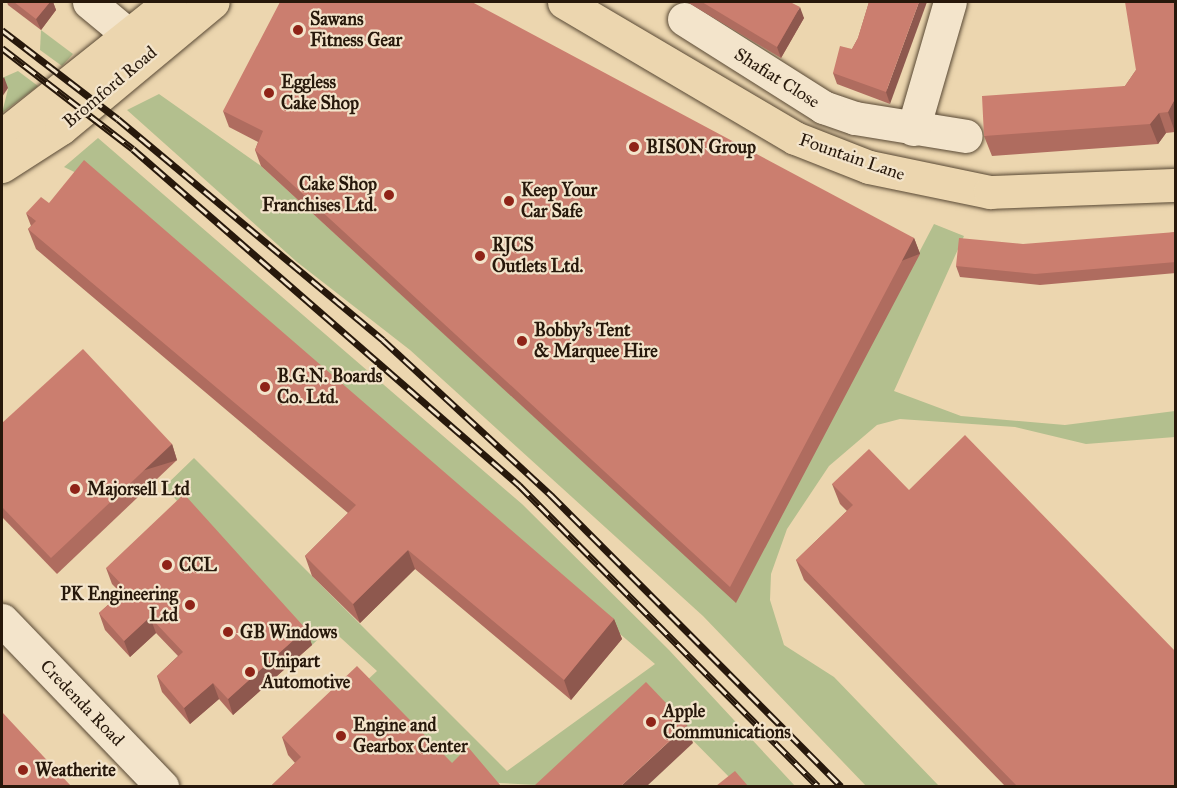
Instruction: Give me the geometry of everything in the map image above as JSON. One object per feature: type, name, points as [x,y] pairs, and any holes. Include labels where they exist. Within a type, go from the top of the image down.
[{"type":"main road","name":"Bromford Road","points":[[2,136],[170,2]]},
{"type":"main road","name":"Fountain Lane","points":[[564,2],[795,138],[869,167],[990,192],[1176,184]]},
{"type":"main road","name":"Bromford Road","points":[[2,166],[60,128],[210,4]]},
{"type":"main road","points":[[130,36],[147,40],[187,7],[210,4]]},
{"type":"street","points":[[89,2],[130,36]]},
{"type":"street","points":[[913,129],[950,2]]},
{"type":"street","name":"Shafiat Close","points":[[684,19],[823,107],[913,129],[966,136]]},
{"type":"street","name":"Credenda Road","points":[[2,620],[162,786]]},
{"type":"green space","points":[[41,30],[73,54],[62,66],[40,50]]},
{"type":"green space","points":[[18,71],[38,86],[2,113],[8,89],[2,78]]},
{"type":"green space","points":[[159,94],[261,166],[736,602],[934,224],[964,236],[894,391],[961,416],[1065,425],[1175,411],[1175,437],[1086,444],[1015,427],[900,419],[877,425],[829,466],[787,529],[771,574],[770,600],[784,645],[834,677],[939,786],[866,786],[703,616],[410,350],[297,262],[127,110]]},
{"type":"green space","points":[[98,138],[522,504],[669,650],[795,786],[738,786],[653,700],[559,786],[458,781],[363,684],[377,671],[330,628],[312,645],[164,487],[194,458],[507,771],[655,664],[91,180],[64,167]]},
{"type":"building","points":[[14,2],[50,2],[36,19]]},
{"type":"building","points":[[280,2],[472,2],[914,238],[730,587],[255,150],[263,131],[223,111]]},
{"type":"building","points":[[702,2],[790,2],[800,7],[777,47]]},
{"type":"building","points":[[869,2],[919,2],[886,92],[833,73],[840,46],[852,49],[858,38]]},
{"type":"building","points":[[1125,2],[1174,2],[1176,11],[1176,97],[1168,112],[1159,113],[1150,124],[984,136],[982,96],[1125,86],[1136,70]]},
{"type":"building","name":"B.G.N. Boards Co. Ltd.","points":[[84,160],[614,619],[564,680],[408,550],[353,604],[305,556],[356,505],[28,229],[36,221],[26,213],[41,197],[49,203]]},
{"type":"building","points":[[1176,232],[1176,262],[1035,274],[956,266],[959,238],[1023,244]]},
{"type":"building","name":"Majorsell Ltd","points":[[83,349],[172,444],[51,558],[2,507],[2,423]]},
{"type":"building","points":[[965,435],[1176,652],[1176,786],[1017,786],[796,560],[853,505],[832,484],[869,449],[909,490]]},
{"type":"building","points":[[184,494],[306,629],[228,699],[213,683],[184,708],[157,676],[183,652],[150,617],[124,641],[99,613],[126,589],[106,568]]},
{"type":"building","points":[[357,666],[452,763],[468,747],[501,786],[273,786],[301,757],[282,737]]},
{"type":"building","name":"Apple Communications","points":[[646,682],[687,725],[621,786],[534,786]]},
{"type":"building","name":"Weatherite","points":[[2,712],[71,786],[2,786]]},
{"type":"building","points":[[735,771],[748,786],[716,786]]},
{"type":"railway","points":[[2,30],[118,119],[383,340],[551,495],[841,786]]},
{"type":"railway","points":[[2,48],[133,149],[519,485],[818,786]]},
{"type":"place","name":"Sawans Fitness Gear","points":[[298,30]]},
{"type":"place","name":"Eggless Cake Shop","points":[[269,93]]},
{"type":"place","name":"BISON Group","points":[[634,147]]},
{"type":"place","name":"Cake Shop Franchises Ltd.","points":[[389,195]]},
{"type":"place","name":"Keep Your Car Safe","points":[[509,201]]},
{"type":"place","name":"RJCS Outlets Ltd.","points":[[480,256]]},
{"type":"place","name":"Bobby's Tent & Marquee Hire","points":[[522,341]]},
{"type":"place","name":"B.G.N. Boards Co. Ltd.","points":[[265,387]]},
{"type":"place","name":"Majorsell Ltd","points":[[75,489]]},
{"type":"place","name":"CCL","points":[[167,565]]},
{"type":"place","name":"PK Engineering Ltd","points":[[190,605]]},
{"type":"place","name":"GB Windows","points":[[228,632]]},
{"type":"place","name":"Unipart Automotive","points":[[250,672]]},
{"type":"place","name":"Apple Communications","points":[[651,722]]},
{"type":"place","name":"Engine and Gearbox Center","points":[[341,736]]},
{"type":"place","name":"Weatherite","points":[[23,770]]}]
